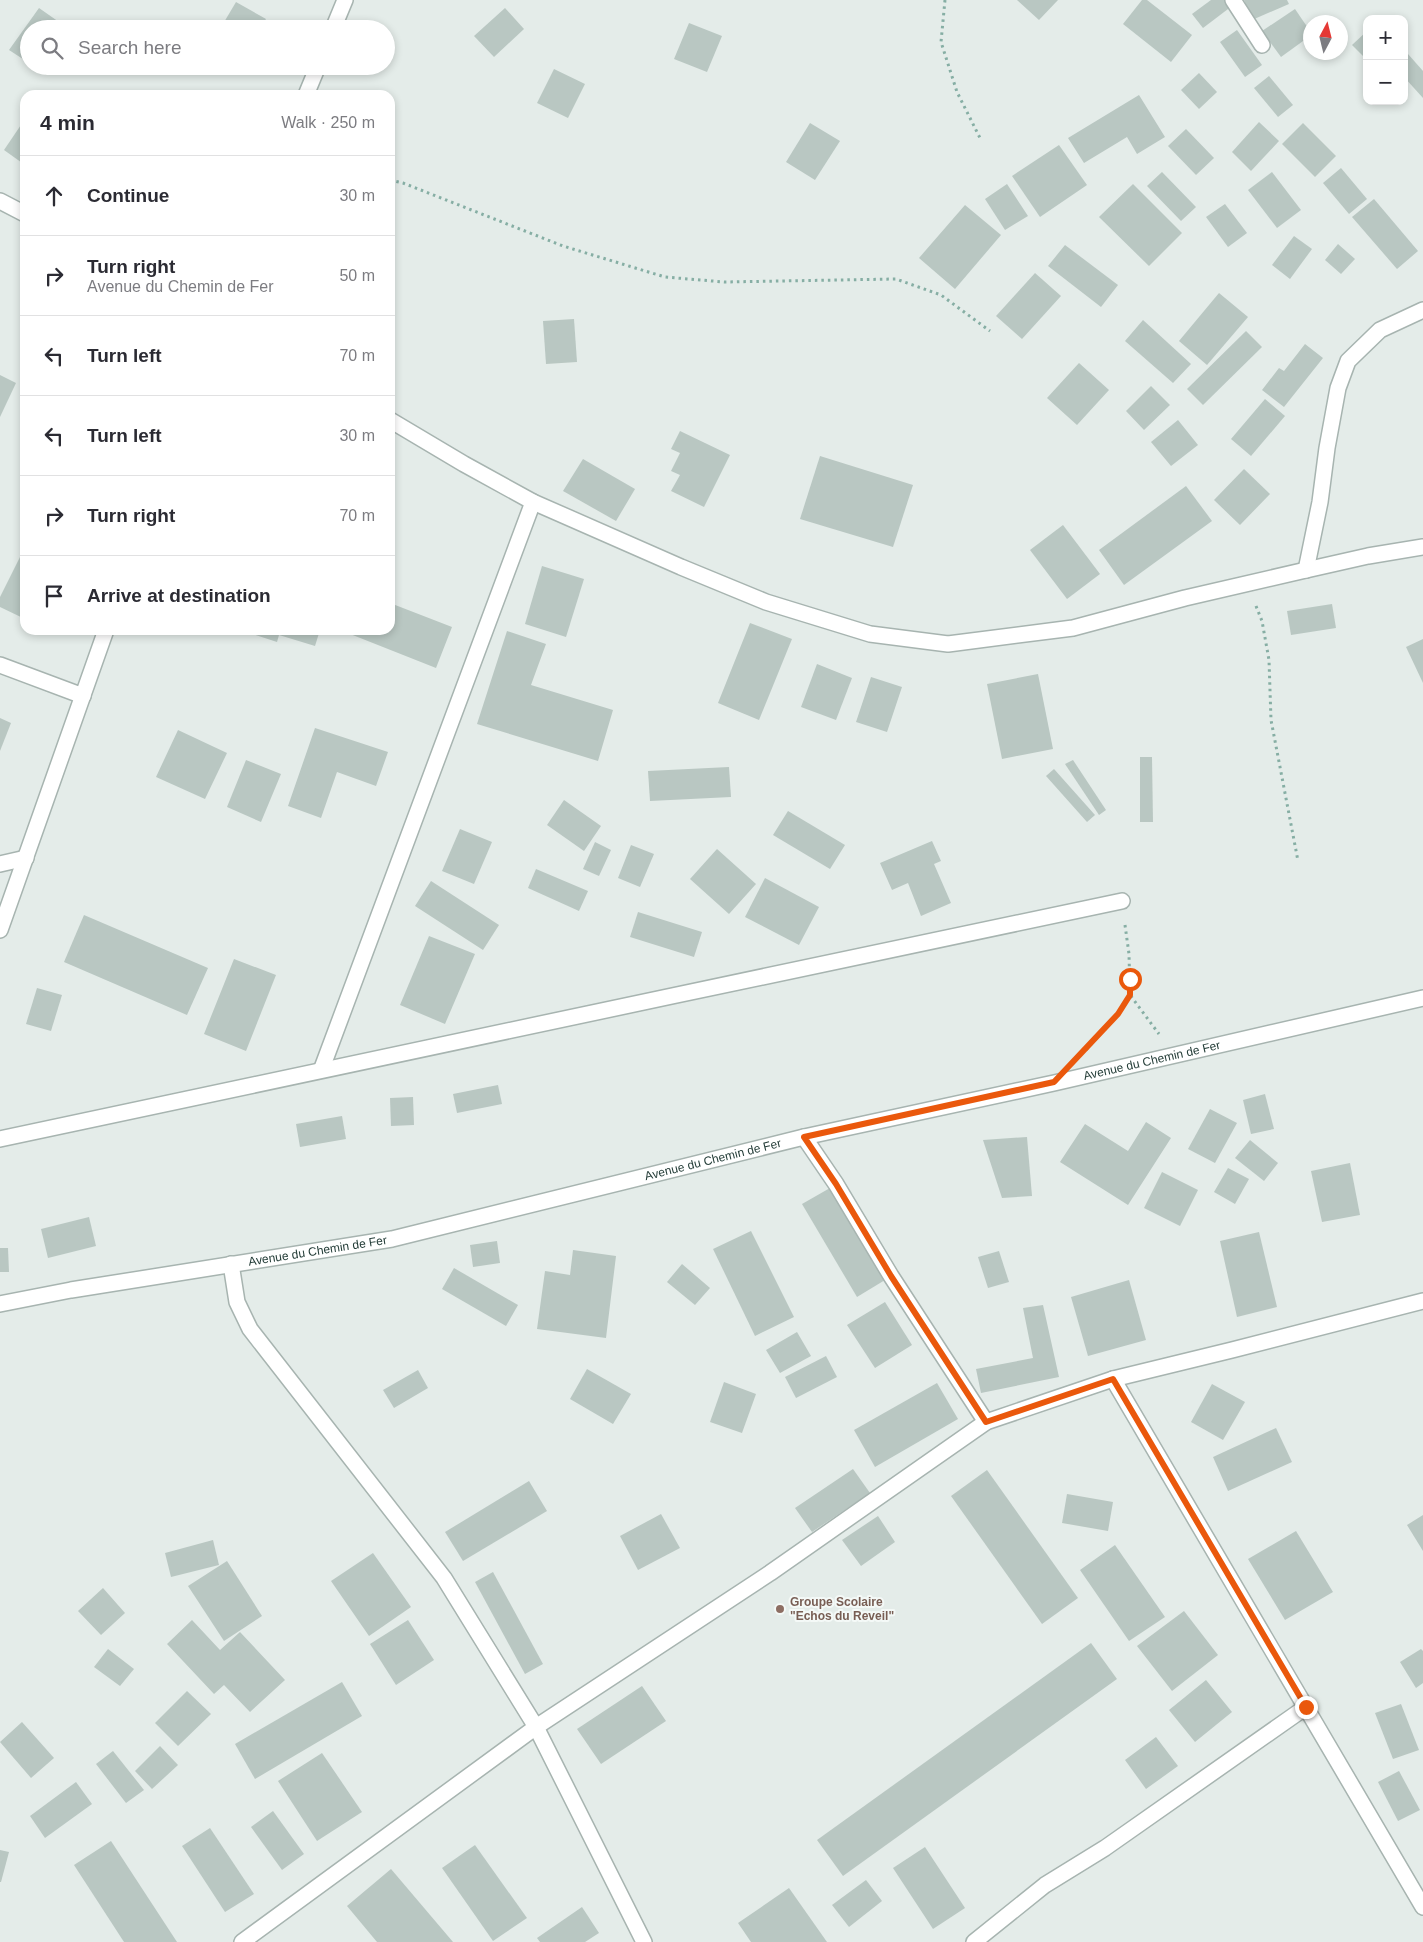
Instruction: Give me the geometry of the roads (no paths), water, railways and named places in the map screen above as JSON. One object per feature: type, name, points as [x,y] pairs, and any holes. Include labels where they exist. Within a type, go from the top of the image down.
[{"type":"street","points":[[337,20],[345,0]]},
{"type":"street","points":[[1233,0],[1262,45]]},
{"type":"street","points":[[308,90],[314,75]]},
{"type":"street","points":[[0,201],[20,211]]},
{"type":"street","points":[[1306,570],[1320,502],[1327,448],[1337,396],[1348,361],[1380,330],[1423,310]]},
{"type":"street","points":[[395,423],[533,502],[766,602],[870,634],[948,644],[1073,628],[1185,598],[1368,556],[1423,547]]},
{"type":"street","points":[[322,1068],[533,502]]},
{"type":"street","points":[[0,930],[104,635]]},
{"type":"street","points":[[0,665],[83,696]]},
{"type":"street","points":[[0,864],[26,858]]},
{"type":"street","points":[[0,1139],[322,1068],[480,1037],[1122,901]]},
{"type":"street","name":"Avenue du Chemin de Fer","points":[[0,1304],[71,1290],[392,1239],[804,1137],[1423,998]]},
{"type":"street","points":[[804,1137],[836,1184],[891,1276],[986,1422]]},
{"type":"street","points":[[231,1264],[238,1302],[250,1329],[444,1578],[536,1727],[644,1942]]},
{"type":"street","points":[[242,1942],[536,1727],[770,1573],[986,1422],[1113,1379],[1423,1301]]},
{"type":"street","points":[[1113,1379],[1423,1907]]},
{"type":"street","points":[[974,1942],[1045,1885],[1113,1842],[1306,1707]]},
{"type":"place","name":"Groupe Scolaire \"Echos du Reveil\"","points":[[780,1609]]}]
